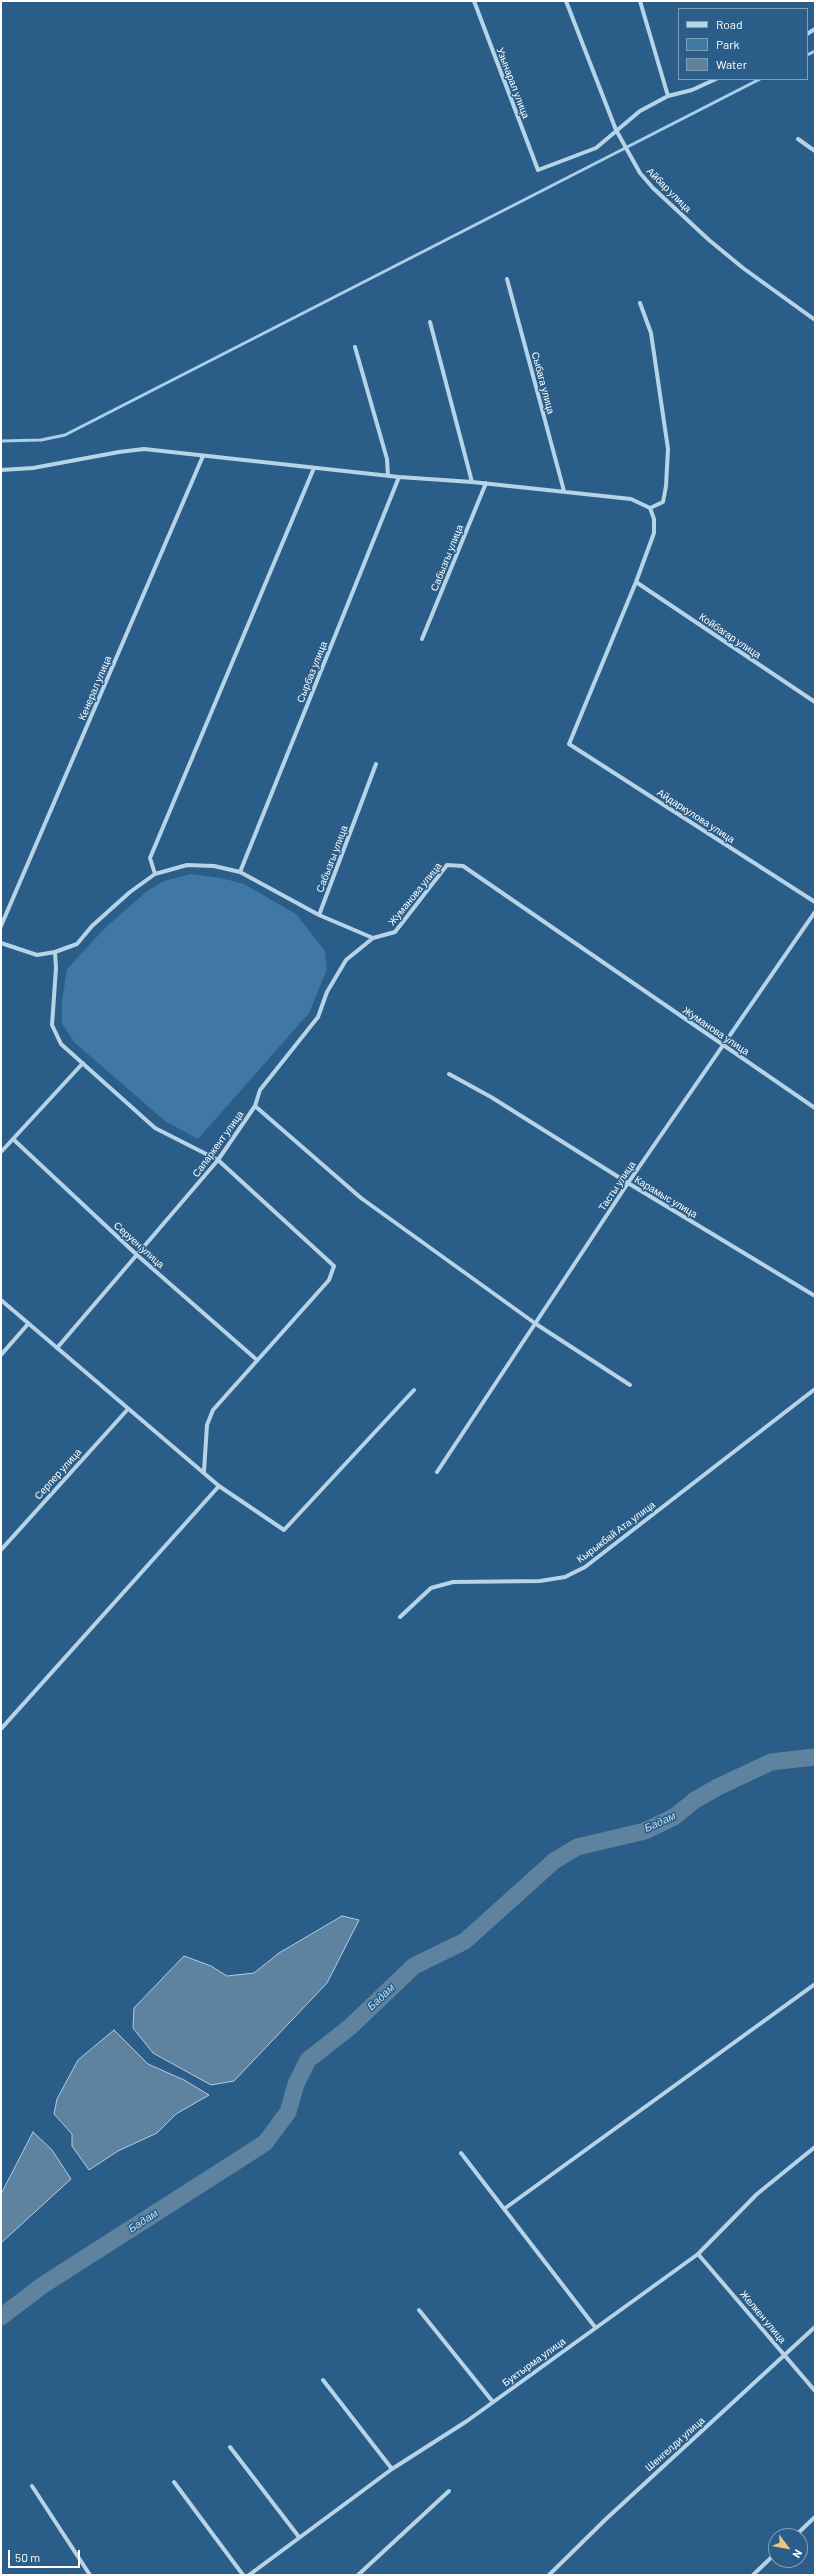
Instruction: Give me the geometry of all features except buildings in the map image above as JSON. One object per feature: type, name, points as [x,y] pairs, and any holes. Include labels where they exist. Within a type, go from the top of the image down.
[{"type":"street","name":"Узынарал улица","points":[[474,1],[538,170],[596,148],[616,130]]},
{"type":"street","name":"Айбар улица","points":[[566,1],[616,130],[640,173],[653,188],[743,268],[815,320]]},
{"type":"street","points":[[640,1],[668,96]]},
{"type":"street","points":[[616,130],[640,111],[668,96],[692,90],[714,80]]},
{"type":"street","points":[[798,139],[815,151]]},
{"type":"street","name":"Сыбага улица","points":[[507,279],[564,491]]},
{"type":"street","points":[[640,303],[650,334],[668,449],[663,502],[650,508]]},
{"type":"street","points":[[430,322],[472,482]]},
{"type":"street","points":[[355,347],[387,459],[388,476]]},
{"type":"street","points":[[1,470],[33,468],[119,452],[144,449],[388,476],[486,483],[631,499],[650,508],[654,519],[654,533],[636,582]]},
{"type":"street","name":"Кенерал улица","points":[[1,926],[203,456]]},
{"type":"street","points":[[155,874],[150,858],[314,468]]},
{"type":"street","name":"Сырбаз улица","points":[[240,872],[399,477]]},
{"type":"street","name":"Сабызгы улица","points":[[422,639],[486,483]]},
{"type":"street","name":"Койбагар улица","points":[[636,582],[815,702]]},
{"type":"street","name":"Айдаркулова улица","points":[[636,582],[569,744],[815,902]]},
{"type":"street","name":"Сабызгы улица","points":[[319,915],[376,764]]},
{"type":"street","points":[[1,944],[37,955],[55,952],[77,944],[92,926],[130,892],[155,874],[187,865],[214,866],[240,872],[319,915],[373,938]]},
{"type":"street","name":"Жуманова улица","points":[[373,938],[395,932],[447,865],[463,866],[815,1108]]},
{"type":"street","name":"Тасты улица","points":[[437,1472],[628,1183],[815,912]]},
{"type":"street","name":"Сапаркент улица","points":[[57,1348],[218,1160],[255,1106],[260,1090],[318,1017],[327,992],[346,960],[373,938]]},
{"type":"street","points":[[55,952],[56,968],[52,1025],[61,1044],[155,1128],[218,1160],[334,1266],[329,1280],[213,1410],[207,1424],[204,1471]]},
{"type":"street","points":[[1,1152],[83,1063]]},
{"type":"street","name":"Карамыс улица","points":[[449,1074],[491,1097],[628,1183],[815,1296]]},
{"type":"street","points":[[255,1106],[362,1198],[536,1324],[630,1385]]},
{"type":"street","name":"Серуен улица","points":[[13,1139],[137,1255],[257,1360]]},
{"type":"street","points":[[1,1300],[204,1471],[219,1486],[284,1530],[414,1390]]},
{"type":"street","points":[[1,1355],[28,1324]]},
{"type":"street","name":"Кырыкбай Ата улица","points":[[400,1617],[431,1588],[453,1582],[540,1581],[565,1577],[585,1567],[815,1389]]},
{"type":"street","name":"Серпер улица","points":[[1,1550],[128,1408]]},
{"type":"street","points":[[1,1729],[219,1486]]},
{"type":"street","points":[[504,2209],[815,1984]]},
{"type":"street","name":"Буктырма улица","points":[[249,2575],[392,2469],[493,2402],[698,2254],[757,2194],[815,2147]]},
{"type":"street","points":[[460,2153],[595,2327]]},
{"type":"street","name":"Желкен улица","points":[[698,2254],[815,2391]]},
{"type":"street","points":[[419,2310],[493,2402]]},
{"type":"street","name":"Шенгелди улица","points":[[549,2575],[606,2519],[815,2327]]},
{"type":"street","points":[[322,2380],[392,2469]]},
{"type":"street","points":[[230,2447],[299,2537]]},
{"type":"street","points":[[174,2482],[244,2575]]},
{"type":"street","points":[[32,2486],[90,2575]]},
{"type":"street","points":[[358,2575],[449,2491]]},
{"type":"street","points":[[803,2528],[815,2517]]},
{"type":"street","points":[[753,2575],[768,2561]]},
{"type":"green space","points":[[191,874],[221,878],[244,884],[296,914],[325,951],[327,969],[309,1013],[198,1139],[165,1121],[75,1043],[62,1024],[62,1001],[67,969],[105,928],[147,891],[164,881]]},
{"type":"water","points":[[342,1916],[359,1920],[327,1983],[234,2081],[211,2085],[153,2053],[133,2028],[134,2008],[184,1956],[211,1966],[227,1976],[254,1973],[279,1953]]},
{"type":"water","points":[[114,2030],[148,2064],[184,2080],[209,2095],[176,2114],[157,2133],[118,2151],[89,2170],[72,2146],[72,2134],[54,2114],[57,2099],[78,2060]]},
{"type":"water","points":[[33,2132],[52,2150],[71,2179],[1,2243],[1,2194]]},
{"type":"waterway","points":[[808,54],[815,51]]},
{"type":"waterway","points":[[1,441],[41,440],[65,435],[758,80]]},
{"type":"waterway","name":"Бадам","points":[[1,2317],[43,2285],[265,2143],[288,2112],[296,2084],[308,2060],[350,2027],[414,1966],[465,1941],[554,1861],[577,1847],[645,1831],[674,1817],[695,1800],[718,1787],[771,1762],[815,1757]]}]
